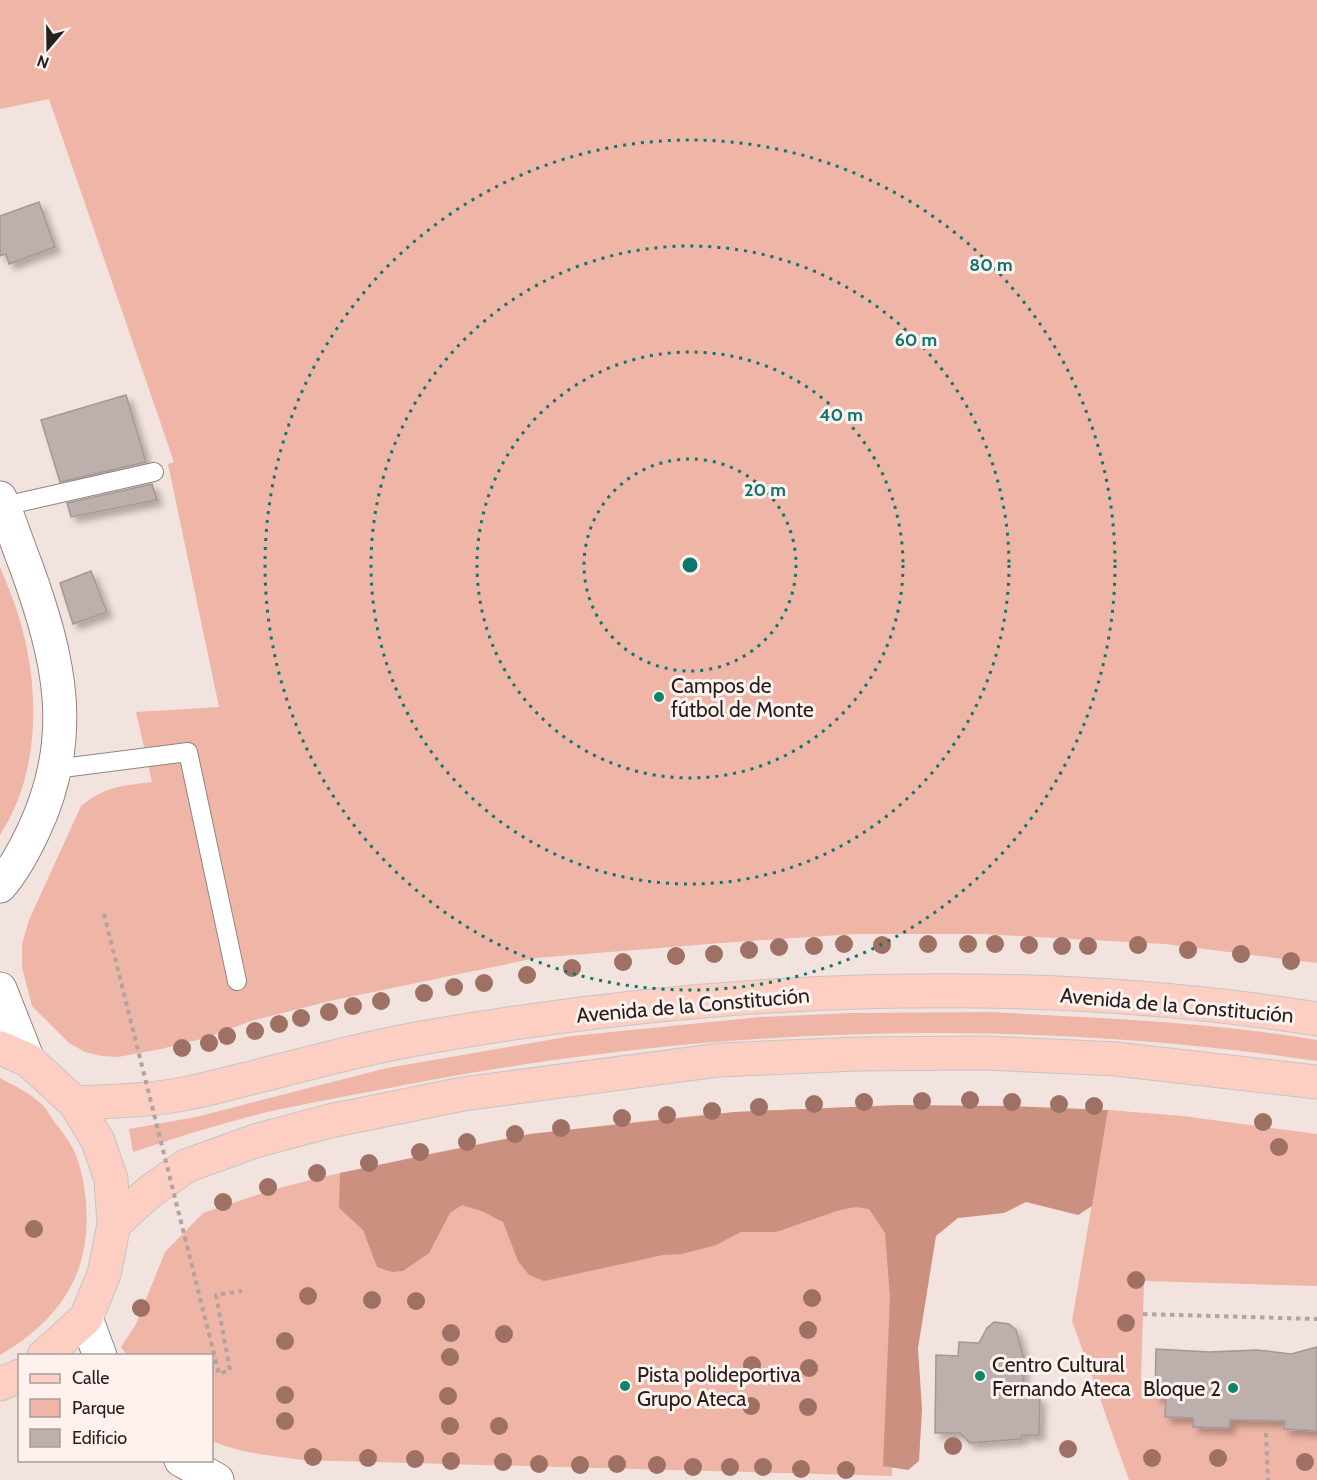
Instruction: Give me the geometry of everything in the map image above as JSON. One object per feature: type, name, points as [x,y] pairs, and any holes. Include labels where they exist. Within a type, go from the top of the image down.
[{"type":"main road","name":"Avenida de la Constitución","points":[[75,1103],[125,1101],[187,1094],[333,1057],[432,1036],[585,1014],[729,999],[857,992],[987,991],[1120,996],[1258,1010],[1317,1019]]},
{"type":"main road","points":[[114,1224],[148,1193],[186,1166],[279,1134],[330,1121],[463,1094],[719,1060],[857,1054],[986,1053],[1116,1059],[1317,1082]]},
{"type":"main road","points":[[14,1054],[75,1103],[98,1141],[111,1179],[114,1224],[104,1274],[86,1318],[46,1354]]},
{"type":"street","points":[[0,910],[4,882],[40,817],[52,785],[58,752],[59,688],[55,664],[32,585],[2,502]]},
{"type":"street","points":[[0,988],[14,1054]]},
{"type":"street","points":[[86,1318],[99,1354]]},
{"type":"street","points":[[183,1462],[217,1480]]},
{"type":"lane","points":[[2,502],[154,472]]},
{"type":"lane","points":[[55,769],[188,752],[237,981]]},
{"type":"path","points":[[104,914],[219,1374],[230,1370],[216,1295],[242,1291]]},
{"type":"path","points":[[1143,1314],[1317,1318]]},
{"type":"path","points":[[1266,1432],[1268,1480]]},
{"type":"green space","points":[[0,0],[1317,0],[1317,963],[1165,944],[983,934],[854,934],[536,958],[330,1001],[251,1021],[209,1037],[118,1057],[85,1052],[69,1043],[32,1006],[22,967],[22,944],[29,920],[81,806],[106,791],[152,782],[136,712],[219,707],[168,464],[174,462],[49,99],[0,109]]},
{"type":"green space","points":[[0,567],[22,628],[32,680],[33,707],[29,761],[13,812],[0,835]]},
{"type":"green space","points":[[990,1012],[1154,1021],[1317,1040],[1317,1061],[1206,1047],[1095,1038],[984,1033],[873,1034],[763,1039],[652,1048],[542,1062],[431,1080],[259,1114],[133,1152],[129,1129],[196,1117],[387,1068],[572,1036],[760,1017],[851,1013]]},
{"type":"green space","points":[[0,1078],[41,1104],[69,1141],[76,1155],[84,1183],[87,1214],[82,1259],[64,1298],[35,1330],[0,1355]]},
{"type":"green space","points":[[900,1105],[892,1476],[302,1460],[256,1454],[213,1441],[213,1354],[126,1354],[121,1347],[136,1324],[165,1252],[203,1213],[272,1190],[318,1178],[530,1134],[735,1112]]},
{"type":"green space","points":[[1108,1110],[1183,1116],[1317,1134],[1317,1286],[1144,1281],[1141,1379],[1149,1380],[1149,1397],[1165,1397],[1165,1417],[1193,1418],[1193,1427],[1229,1428],[1230,1419],[1284,1421],[1284,1430],[1317,1431],[1317,1480],[1129,1480],[1072,1321]]},
{"type":"shaded area","points":[[900,1105],[1108,1110],[1092,1206],[1078,1215],[1026,1202],[1004,1213],[958,1218],[936,1236],[918,1348],[922,1409],[919,1461],[908,1470],[883,1466],[890,1297],[885,1233],[869,1209],[856,1207],[840,1210],[776,1232],[741,1232],[716,1245],[682,1254],[663,1255],[544,1281],[529,1275],[518,1261],[503,1222],[484,1212],[462,1205],[450,1213],[429,1253],[403,1271],[392,1272],[377,1267],[363,1230],[339,1208],[340,1173],[530,1134],[735,1112]]},
{"type":"building","points":[[39,202],[55,247],[9,264],[6,254],[0,256],[0,216]]},
{"type":"building","points":[[126,395],[146,462],[60,482],[41,420]]},
{"type":"building","points":[[152,484],[157,500],[71,517],[67,503]]},
{"type":"building","points":[[91,571],[107,612],[73,624],[60,583]]},
{"type":"building","name":"Centro Cultural Fernando Ateca","points":[[994,1322],[1009,1324],[1016,1330],[1023,1355],[1023,1397],[1040,1397],[1039,1435],[1022,1435],[1021,1439],[970,1443],[960,1433],[935,1433],[936,1355],[958,1356],[959,1342],[979,1343],[987,1328]]},
{"type":"building","name":"Bloque 2","points":[[1317,1347],[1317,1431],[1284,1429],[1285,1421],[1230,1420],[1229,1428],[1193,1427],[1193,1418],[1165,1417],[1166,1397],[1155,1397],[1156,1349],[1209,1352],[1257,1350],[1291,1354]]},
{"type":"place","name":"Campos de fútbol de Monte","points":[[659,697]]},
{"type":"place","name":"Centro Cultural Fernando Ateca","points":[[980,1376]]},
{"type":"place","name":"Pista polideportiva Grupo Ateca","points":[[625,1386]]},
{"type":"place","name":"Bloque 2","points":[[1233,1388]]}]
